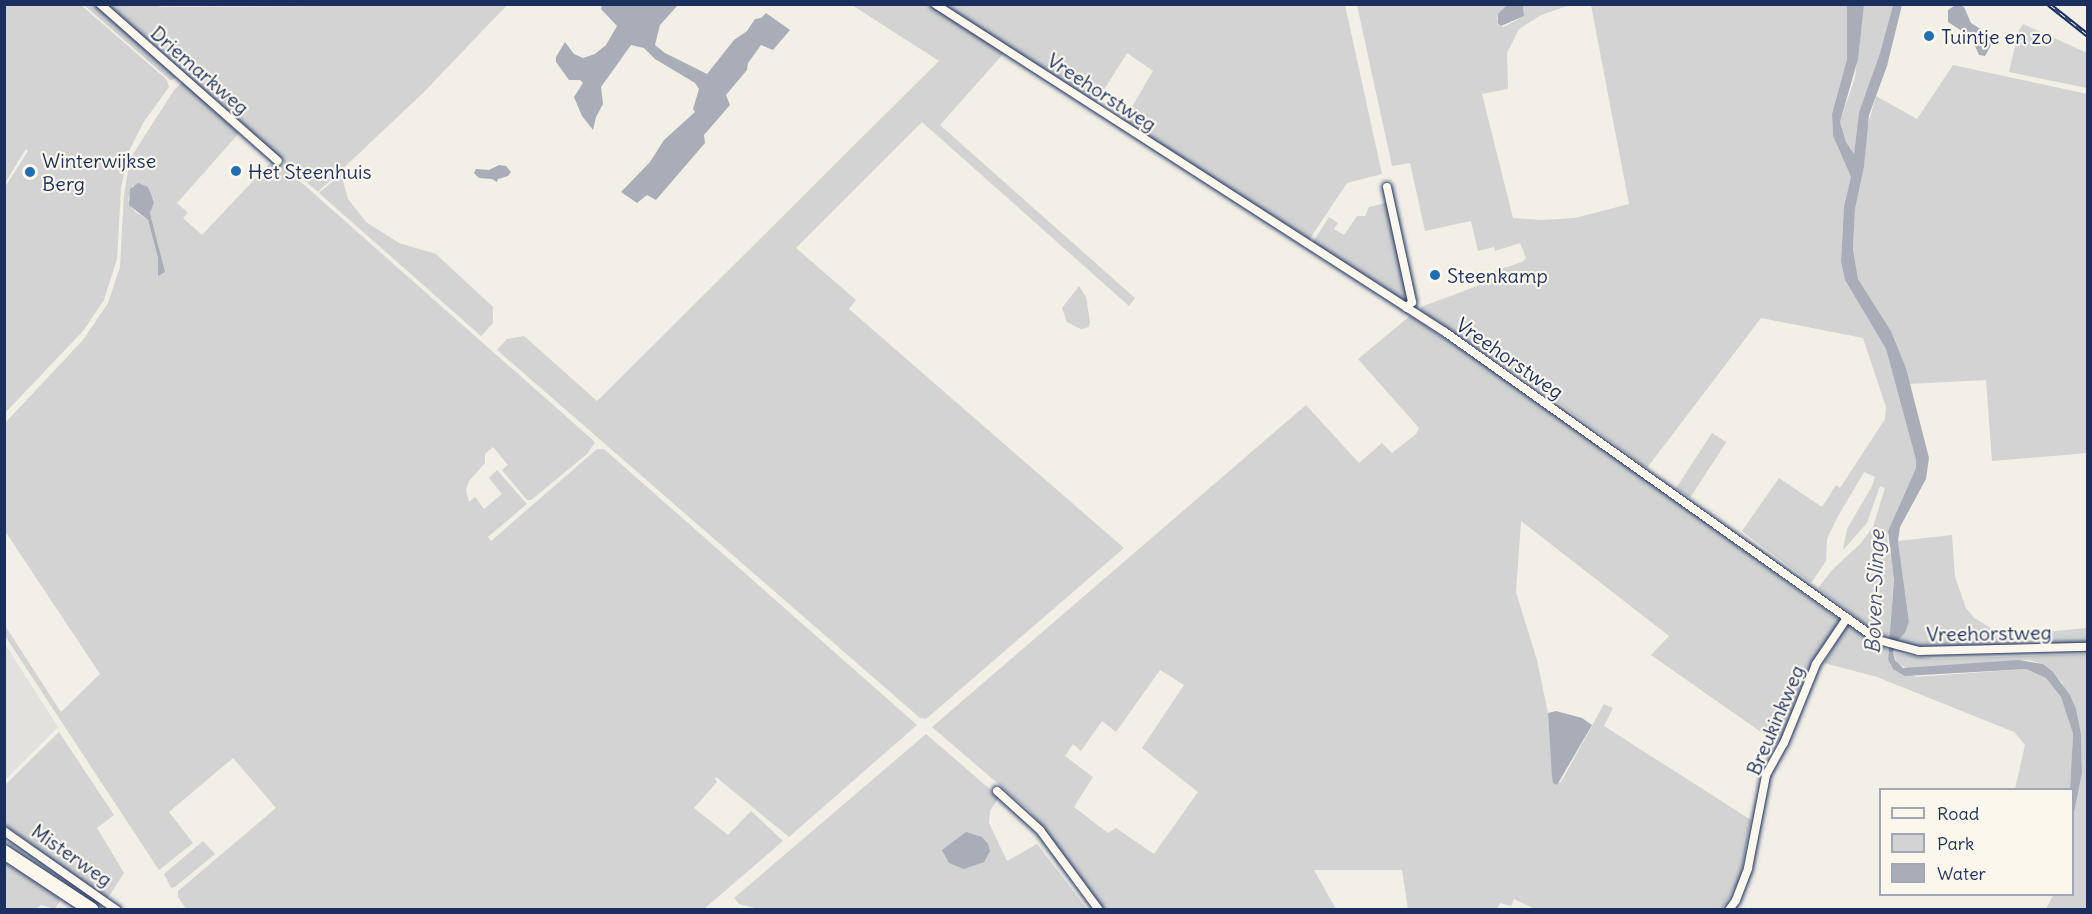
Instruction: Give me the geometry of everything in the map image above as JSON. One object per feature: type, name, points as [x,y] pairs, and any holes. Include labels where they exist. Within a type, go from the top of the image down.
[{"type":"main road","name":"Misterweg","points":[[4,852],[92,909]]},
{"type":"street","name":"Driemarkweg","points":[[100,4],[278,160]]},
{"type":"street","name":"Vreehorstweg","points":[[935,4],[1445,332],[1868,634],[1892,645],[1942,652],[2088,647]]},
{"type":"street","points":[[1387,187],[1412,302],[1406,308]]},
{"type":"street","name":"Breukinkweg","points":[[1729,909],[1736,900],[1748,868],[1766,775],[1784,743],[1816,664],[1847,618]]},
{"type":"street","points":[[997,791],[1040,830],[1099,909]]},
{"type":"street","name":"Misterweg","points":[[4,831],[117,909]]},
{"type":"shaded area","points":[[5,644],[58,727],[4,780]]},
{"type":"green space","points":[[5,4],[81,5],[167,80],[169,87],[143,123],[128,153],[121,188],[117,259],[104,300],[83,331],[5,413],[5,187],[28,151],[26,149],[5,183]]},
{"type":"green space","points":[[153,4],[160,7],[507,5],[424,92],[318,192],[103,5]]},
{"type":"green space","points":[[84,5],[96,5],[174,73],[175,79],[170,80]]},
{"type":"green space","points":[[852,5],[930,5],[1004,53],[940,125],[1135,298],[1129,306],[922,122],[796,248],[856,300],[849,309],[1124,548],[926,719],[920,718],[497,350],[507,339],[524,336],[597,401],[939,61]]},
{"type":"green space","points":[[940,5],[1345,5],[1382,174],[1347,183],[1309,240],[1123,122],[1153,71],[1127,53],[1097,101],[1092,102]]},
{"type":"green space","points":[[1357,5],[1508,5],[1497,18],[1500,26],[1504,27],[1524,16],[1523,5],[1570,5],[1541,15],[1519,29],[1507,53],[1508,89],[1482,94],[1513,218],[1541,220],[1575,218],[1629,204],[1591,5],[1847,5],[1847,59],[1832,114],[1833,136],[1851,177],[1844,206],[1841,262],[1845,280],[1886,349],[1916,460],[1916,468],[1888,531],[1887,539],[1894,571],[1890,639],[1871,629],[1818,588],[1873,527],[1885,488],[1880,486],[1867,523],[1843,550],[1847,529],[1875,477],[1864,472],[1837,518],[1827,539],[1826,561],[1811,583],[1742,531],[1779,478],[1822,507],[1836,485],[1840,488],[1885,419],[1886,407],[1863,338],[1761,318],[1647,468],[1549,396],[1421,311],[1421,307],[1480,285],[1477,277],[1522,262],[1526,258],[1520,243],[1495,251],[1494,247],[1478,251],[1471,221],[1425,231],[1410,163],[1392,166]]},
{"type":"green space","points":[[1864,5],[1893,5],[1880,53],[1859,112],[1854,154],[1846,142],[1840,122],[1855,77]]},
{"type":"green space","points":[[2023,24],[2087,53],[2087,88],[2009,72],[2019,30]]},
{"type":"green space","points":[[1953,65],[2087,94],[2087,453],[1992,461],[1986,380],[1909,384],[1906,368],[1891,331],[1858,279],[1853,249],[1855,209],[1864,167],[1867,128],[1876,96],[1917,119]]},
{"type":"green space","points":[[186,83],[240,132],[177,203],[188,213],[183,218],[202,235],[271,162],[277,161],[595,442],[587,454],[531,500],[527,500],[502,470],[508,465],[493,447],[485,454],[485,463],[469,481],[466,490],[469,502],[475,497],[484,509],[502,494],[489,478],[497,470],[527,504],[488,537],[491,541],[597,449],[604,449],[917,725],[789,837],[716,777],[717,782],[694,808],[728,835],[751,811],[783,841],[704,909],[186,909],[178,897],[178,891],[276,808],[233,758],[169,812],[193,843],[159,870],[5,636],[4,624],[61,712],[100,674],[5,531],[5,423],[83,340],[108,303],[120,267],[124,194],[130,159],[180,84]],"holes":[[[133,185],[154,199],[150,213],[164,270],[158,275],[158,258],[148,220],[135,212],[128,199]]]},
{"type":"green space","points":[[341,174],[348,199],[366,222],[399,243],[436,254],[493,307],[493,323],[481,336],[319,193]]},
{"type":"green space","points":[[1386,203],[1407,299],[1403,301],[1313,242],[1329,217],[1338,223],[1334,229],[1344,235],[1357,216],[1365,216],[1369,207]]},
{"type":"green space","points":[[1079,286],[1086,297],[1090,322],[1089,327],[1081,329],[1067,322],[1062,308]]},
{"type":"green space","points":[[1410,316],[1518,387],[1840,620],[1811,667],[1789,726],[1778,744],[1651,655],[1669,636],[1521,521],[1516,592],[1537,660],[1548,713],[1553,783],[1561,782],[1604,704],[1613,708],[1604,726],[1751,820],[1740,879],[1722,909],[1535,909],[1514,899],[1511,906],[1500,903],[1497,909],[1408,909],[1402,870],[1314,870],[1336,909],[1104,909],[1030,811],[932,727],[1306,405],[1359,463],[1382,443],[1392,453],[1416,434],[1419,428],[1358,359]],"holes":[[[1160,670],[1184,685],[1142,748],[1198,792],[1154,854],[1116,828],[1108,833],[1074,807],[1093,777],[1065,756],[1073,744],[1081,751],[1102,721],[1116,732]]]},
{"type":"green space","points":[[1712,433],[1726,442],[1690,498],[1676,488]]},
{"type":"green space","points":[[1952,535],[1955,577],[1966,608],[1974,618],[2021,646],[1915,650],[1896,641],[1905,633],[1909,622],[1898,541]]},
{"type":"green space","points":[[1847,625],[1888,650],[1888,659],[1915,677],[2026,669],[2046,678],[2061,697],[2073,734],[2070,788],[2015,788],[2025,745],[2014,732],[1877,677],[1824,663]]},
{"type":"green space","points":[[2087,628],[2087,643],[2046,645],[2044,632]]},
{"type":"green space","points":[[1893,653],[1933,659],[2087,654],[2087,909],[2046,909],[2052,896],[2074,896],[2074,813],[2082,773],[2081,734],[2062,682],[2043,664],[2029,660],[1909,669],[1898,664]]},
{"type":"green space","points":[[59,732],[114,815],[97,828],[124,873],[107,899],[5,825],[5,785]]},
{"type":"green space","points":[[926,734],[999,797],[990,811],[989,823],[1007,861],[1037,844],[1087,909],[763,910],[739,904],[734,898]]},
{"type":"green space","points":[[203,841],[215,854],[171,888],[164,874]]},
{"type":"green space","points":[[4,862],[61,899],[55,909],[41,905],[36,909],[5,909]]},
{"type":"water","points":[[1508,4],[1523,5],[1524,16],[1501,26],[1498,23],[1498,14]]},
{"type":"water","points":[[1957,4],[1964,7],[1971,23],[1985,32],[1991,45],[1985,56],[1979,55],[1971,37],[1948,22],[1948,10]]},
{"type":"water","points":[[602,5],[678,5],[660,25],[655,45],[665,53],[707,74],[734,40],[747,31],[755,19],[761,18],[766,13],[790,30],[773,50],[761,45],[748,63],[747,70],[726,95],[730,105],[704,135],[705,143],[656,200],[647,195],[637,203],[621,192],[650,162],[664,140],[695,112],[693,109],[699,89],[695,83],[655,59],[644,48],[631,45],[601,87],[603,104],[596,117],[593,130],[582,116],[574,97],[583,83],[580,80],[569,80],[556,62],[556,57],[565,42],[574,54],[583,58],[595,54],[606,45],[617,26],[601,9]]},
{"type":"water","points":[[1847,5],[1864,5],[1858,59],[1840,122],[1846,142],[1854,154],[1859,112],[1880,53],[1893,5],[1902,5],[1887,66],[1869,115],[1864,167],[1855,209],[1853,249],[1858,279],[1891,331],[1906,368],[1929,458],[1926,479],[1900,527],[1898,541],[1909,622],[1905,633],[1895,643],[1893,653],[1895,660],[1903,668],[2018,660],[2043,664],[2053,672],[2070,695],[2076,709],[2081,734],[2082,773],[2074,813],[2074,788],[2070,788],[2073,734],[2061,697],[2046,678],[2026,669],[1905,676],[1893,669],[1888,659],[1894,579],[1888,531],[1916,468],[1916,460],[1886,349],[1845,280],[1841,262],[1844,206],[1851,177],[1833,136],[1832,114],[1847,59]]},
{"type":"water","points":[[499,165],[506,166],[511,172],[508,176],[498,179],[497,182],[492,179],[479,178],[474,173],[476,169],[489,170]]},
{"type":"water","points":[[138,183],[148,187],[154,202],[150,213],[165,272],[158,276],[158,258],[148,220],[129,205],[130,189]]},
{"type":"water","points":[[1556,711],[1582,718],[1592,725],[1557,785],[1553,783],[1552,777],[1548,713]]},
{"type":"water","points":[[966,832],[982,837],[990,851],[984,862],[964,869],[949,863],[942,850]]},
{"type":"railway","points":[[2049,4],[2088,35]]},
{"type":"place","name":"Tuintje en zo","points":[[1929,36]]},
{"type":"place","name":"Het Steenhuis","points":[[236,171]]},
{"type":"place","name":"Winterwijkse Berg","points":[[30,172]]},
{"type":"place","name":"Steenkamp","points":[[1435,275]]},
{"type":"water label","name":"Boven-Slinge","points":[[1875,592]]}]
